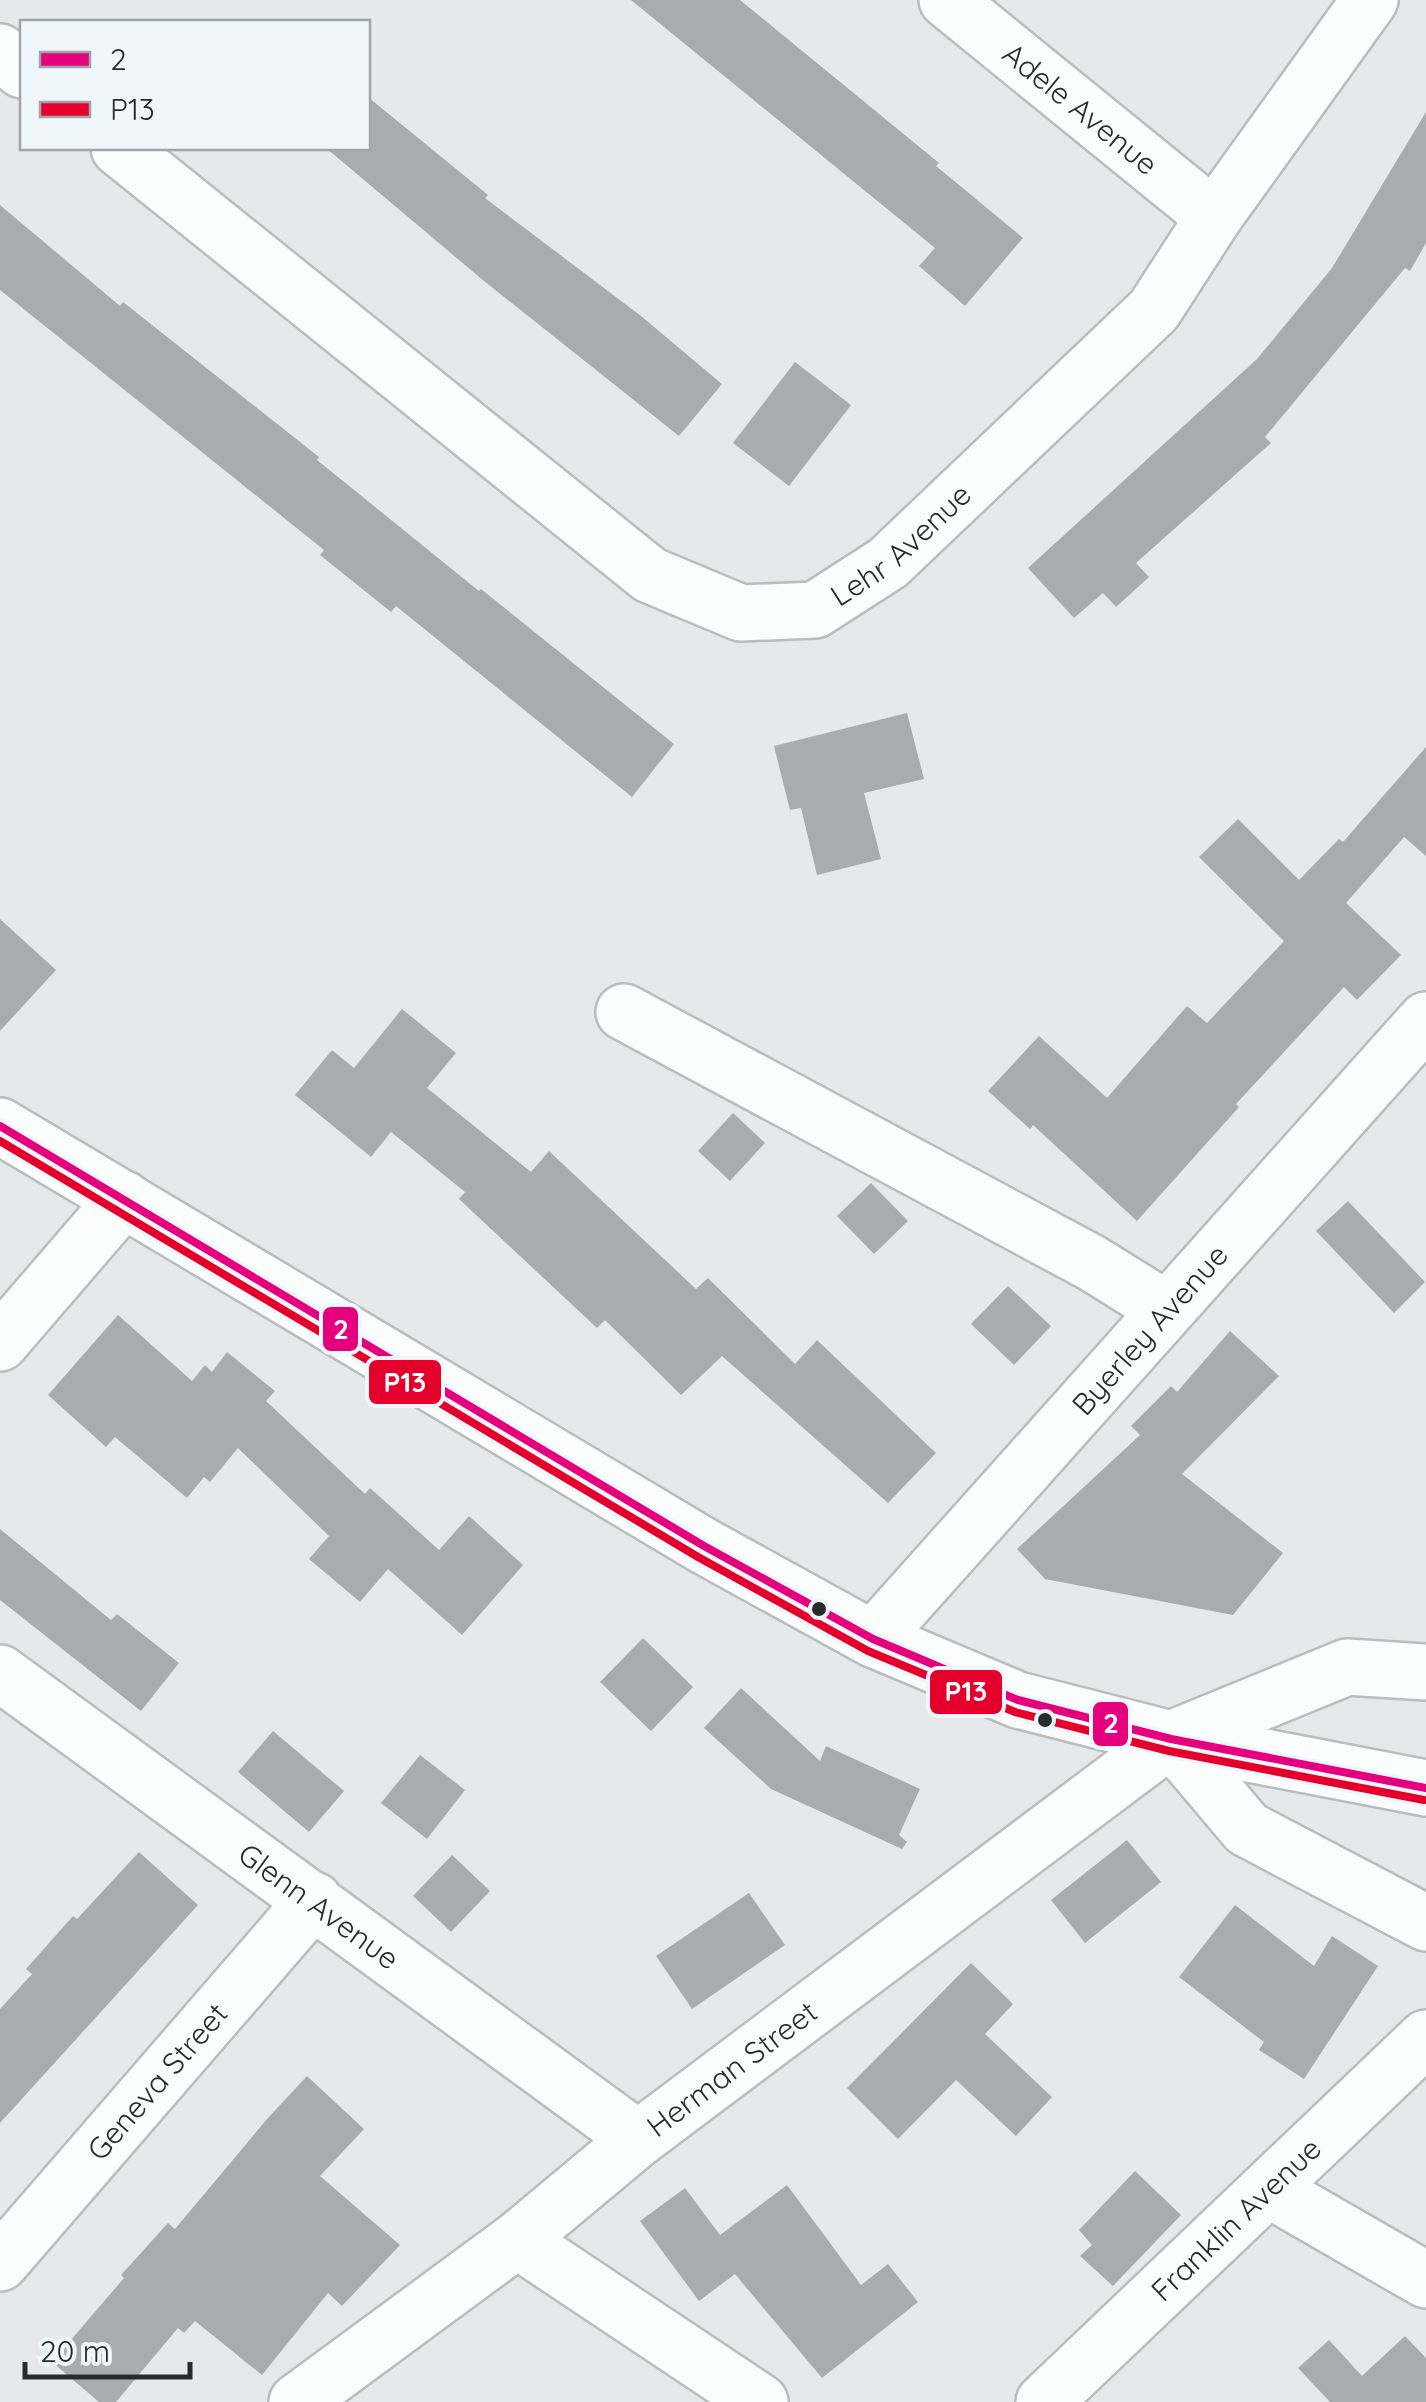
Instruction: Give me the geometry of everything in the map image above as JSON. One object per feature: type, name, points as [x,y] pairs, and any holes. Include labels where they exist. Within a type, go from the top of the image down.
[{"type":"street","name":"Adele Avenue","points":[[946,0],[1214,217]]},
{"type":"street","name":"Lehr Avenue","points":[[120,150],[650,576],[741,612],[816,610],[888,563],[1154,310],[1214,217],[1370,0]]},
{"type":"street","points":[[0,52],[20,68]]},
{"type":"street","points":[[624,1012],[1092,1263],[1166,1309]]},
{"type":"street","name":"Byerley Avenue","points":[[873,1640],[1426,1020]]},
{"type":"street","points":[[0,1126],[704,1546],[873,1640],[1018,1700],[1172,1739],[1426,1788]]},
{"type":"street","points":[[0,1343],[124,1199]]},
{"type":"street","name":"Herman Street","points":[[297,2402],[517,2240],[638,2138],[1172,1739],[1347,1667],[1426,1672]]},
{"type":"street","name":"Glenn Avenue","points":[[0,1673],[638,2138]]},
{"type":"street","points":[[1172,1739],[1248,1829],[1426,1924]]},
{"type":"street","name":"Geneva Street","points":[[0,2263],[314,1900]]},
{"type":"street","name":"Franklin Avenue","points":[[1044,2402],[1426,2038]]},
{"type":"street","points":[[1270,2190],[1426,2280]]},
{"type":"street","points":[[517,2240],[760,2402]]},
{"type":"building","points":[[631,0],[740,0],[939,163],[936,166],[1023,238],[965,306],[919,266],[935,248]]},
{"type":"building","points":[[370,99],[488,195],[485,198],[641,316],[722,384],[679,436],[484,281],[328,150],[370,150]]},
{"type":"building","points":[[1426,112],[1426,243],[1410,271],[1405,268],[1265,437],[1271,443],[1136,563],[1149,577],[1116,607],[1103,593],[1074,618],[1028,568],[1257,359],[1332,268]]},
{"type":"building","points":[[0,205],[120,306],[123,302],[674,744],[632,797],[396,606],[391,612],[320,555],[324,550],[0,290]]},
{"type":"building","points":[[795,362],[851,405],[789,486],[733,443]]},
{"type":"building","points":[[907,713],[924,779],[864,793],[881,859],[817,875],[801,808],[790,810],[774,746]]},
{"type":"building","points":[[1426,747],[1426,856],[1404,837],[1346,903],[1401,955],[1357,1000],[1344,987],[1236,1104],[1239,1107],[1137,1221],[1033,1125],[1030,1129],[988,1091],[1039,1036],[1107,1098],[1187,1006],[1207,1023],[1284,941],[1199,857],[1238,819],[1299,880],[1339,839],[1343,842]]},
{"type":"building","points":[[0,919],[56,970],[0,1031]]},
{"type":"building","points":[[402,1009],[456,1053],[427,1088],[531,1172],[549,1151],[696,1289],[708,1278],[795,1364],[817,1340],[936,1453],[888,1503],[722,1356],[681,1395],[605,1320],[597,1328],[459,1199],[465,1192],[391,1132],[371,1157],[295,1095],[332,1050],[354,1068]]},
{"type":"building","points":[[733,1113],[765,1143],[730,1181],[698,1151]]},
{"type":"building","points":[[871,1183],[908,1221],[874,1254],[837,1216]]},
{"type":"building","points":[[1348,1201],[1425,1282],[1394,1313],[1316,1231]]},
{"type":"building","points":[[1008,1286],[1051,1326],[1014,1365],[971,1324]]},
{"type":"building","points":[[118,1315],[192,1381],[205,1365],[212,1372],[227,1352],[275,1391],[266,1401],[365,1494],[370,1488],[439,1550],[469,1516],[523,1565],[462,1635],[388,1569],[360,1602],[309,1559],[329,1536],[238,1448],[210,1482],[204,1477],[187,1498],[115,1437],[106,1447],[48,1395]]},
{"type":"building","points":[[1230,1331],[1279,1376],[1182,1474],[1283,1553],[1233,1615],[1045,1579],[1017,1549],[1140,1435],[1131,1426],[1171,1386],[1177,1392]]},
{"type":"building","points":[[0,1529],[111,1620],[117,1614],[179,1663],[141,1711],[0,1600]]},
{"type":"building","points":[[643,1638],[693,1687],[651,1731],[600,1682]]},
{"type":"building","points":[[741,1688],[820,1761],[826,1746],[920,1789],[899,1835],[907,1842],[902,1849],[771,1789],[704,1728]]},
{"type":"building","points":[[273,1731],[344,1791],[309,1832],[238,1772]]},
{"type":"building","points":[[420,1755],[465,1790],[427,1839],[381,1803]]},
{"type":"building","points":[[1127,1840],[1161,1882],[1085,1943],[1051,1900]]},
{"type":"building","points":[[139,1852],[198,1905],[0,2123],[0,2009],[32,1974],[26,1969],[73,1916],[77,1919]]},
{"type":"building","points":[[452,1855],[490,1891],[451,1932],[413,1896]]},
{"type":"building","points":[[749,1893],[785,1945],[692,2009],[656,1956]]},
{"type":"building","points":[[1235,1905],[1314,1966],[1332,1936],[1378,1966],[1304,2079],[1259,2050],[1264,2042],[1179,1977]]},
{"type":"building","points":[[971,1963],[1013,2004],[985,2034],[1052,2097],[1016,2136],[956,2080],[898,2139],[847,2088]]},
{"type":"building","points":[[307,2076],[364,2129],[320,2176],[400,2245],[342,2306],[328,2293],[262,2375],[195,2321],[184,2333],[178,2328],[116,2402],[99,2402],[52,2362],[124,2278],[121,2275],[168,2223],[175,2229]]},
{"type":"building","points":[[1135,2171],[1181,2215],[1113,2286],[1080,2256],[1092,2245],[1079,2230]]},
{"type":"building","points":[[787,2185],[861,2285],[888,2264],[918,2302],[822,2378],[735,2274],[699,2301],[640,2221],[685,2188],[720,2235]]},
{"type":"building","points":[[1405,2336],[1426,2358],[1426,2402],[1330,2402],[1298,2368],[1329,2340],[1362,2376]]},
{"type":"transit line","name":"2","points":[[0,1126],[704,1546],[873,1639],[1018,1700],[1171,1739],[1426,1788]]},
{"type":"transit line","name":"P13","points":[[0,1141],[698,1557],[868,1651],[1015,1712],[1169,1751],[1424,1800]]}]
